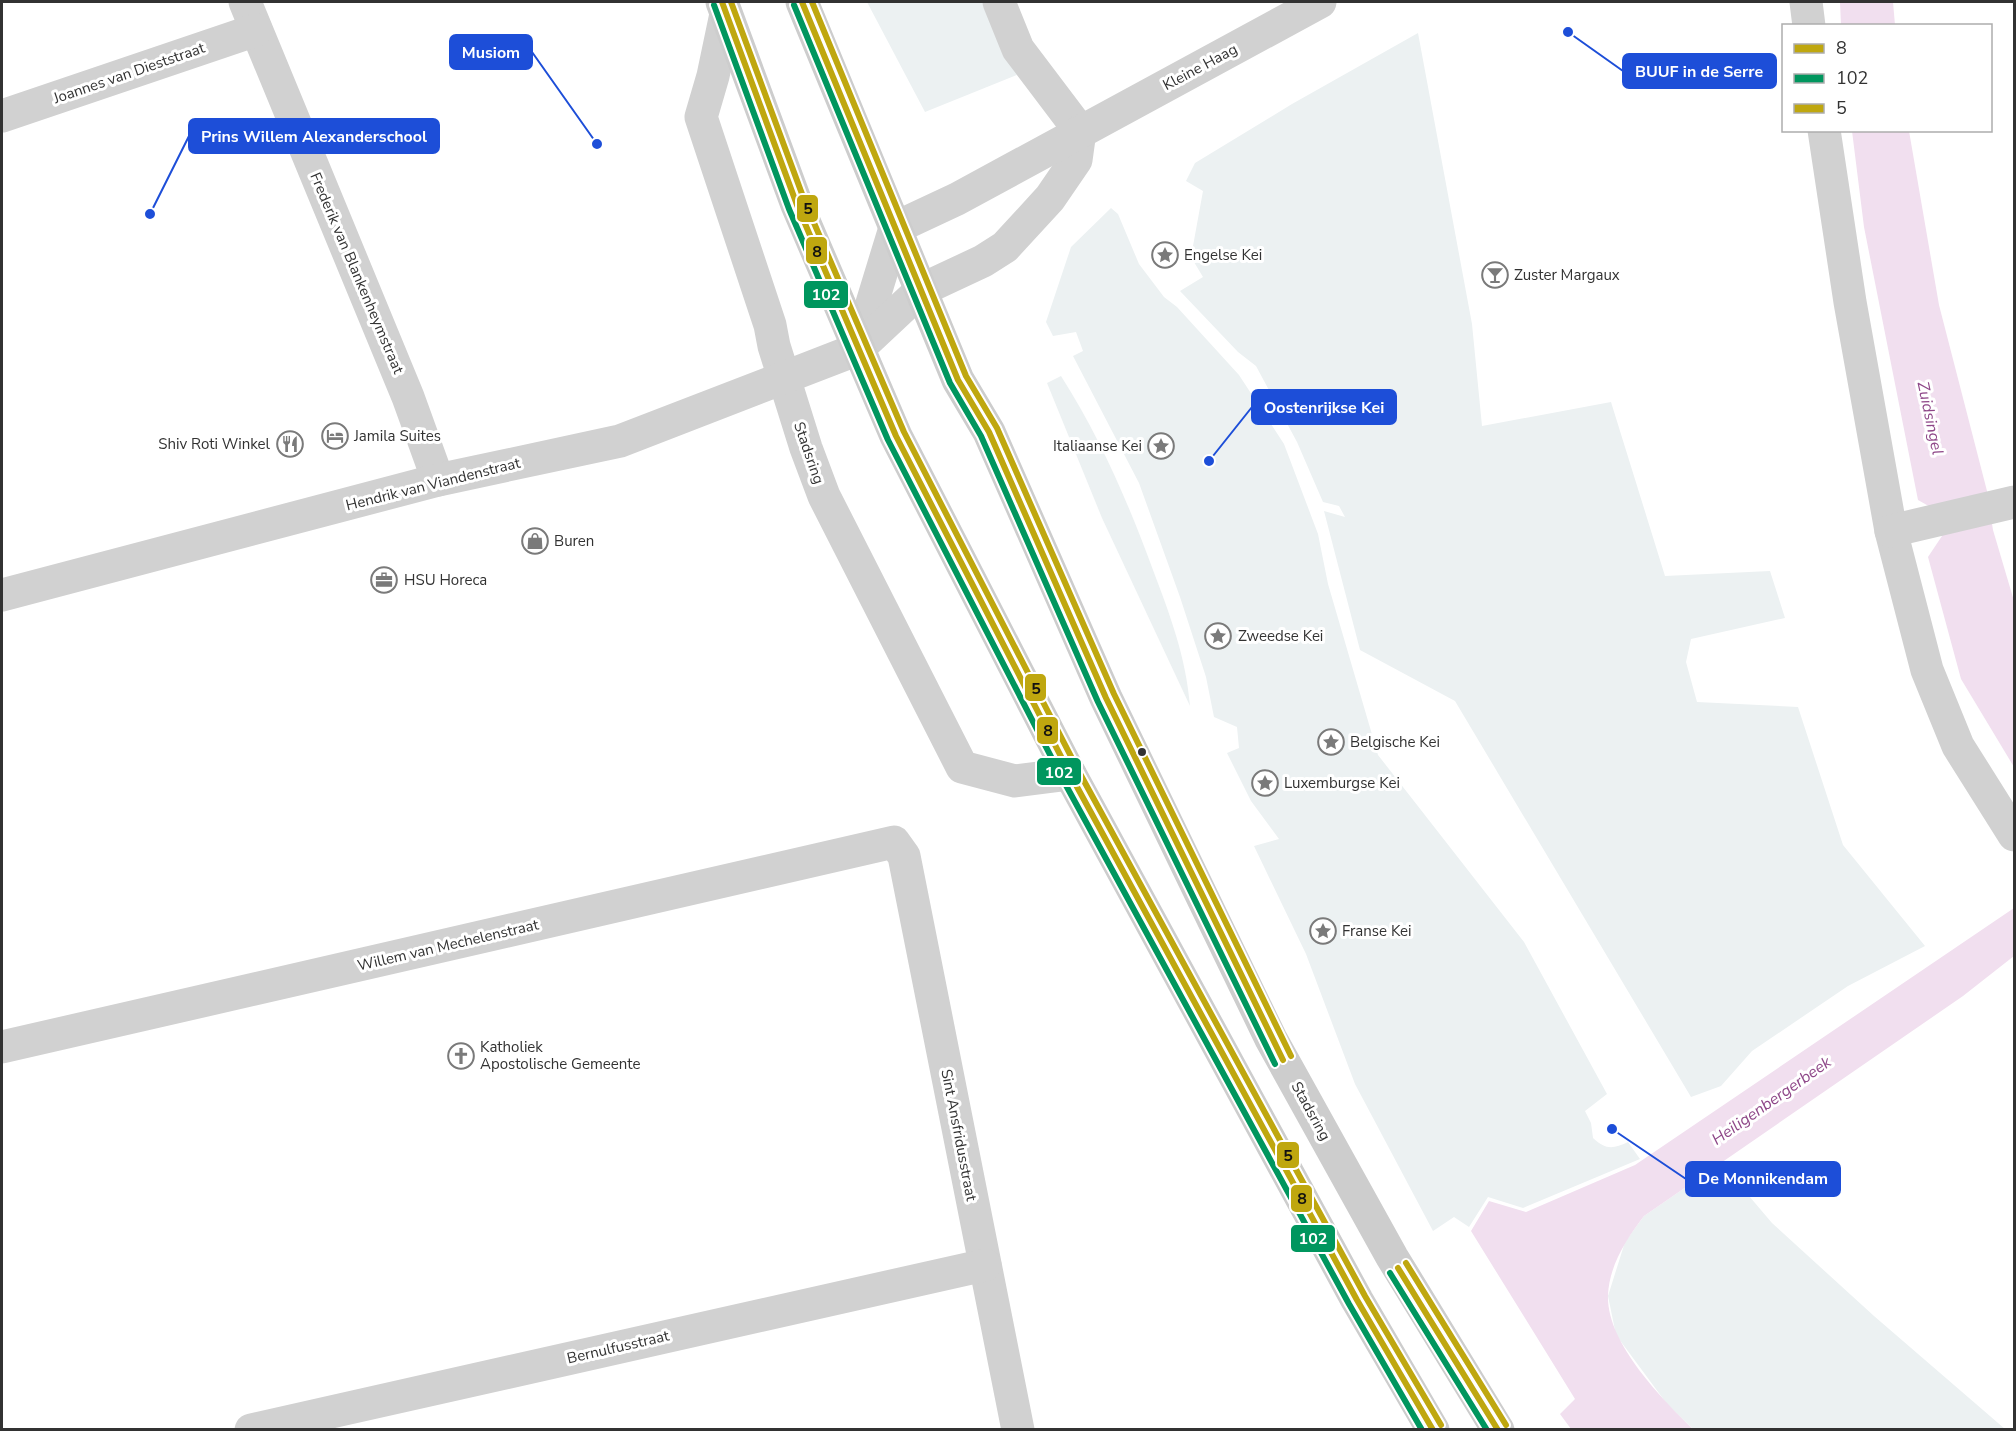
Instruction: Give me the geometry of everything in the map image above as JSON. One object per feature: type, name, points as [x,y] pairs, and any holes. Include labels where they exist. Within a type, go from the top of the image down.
[{"type":"main road","name":"Stadsring","points":[[802,2],[958,380],[989,432],[1106,698],[1271,1039],[1392,1257],[1498,1430]]},
{"type":"main road","name":"Stadsring","points":[[724,8],[797,205],[896,436],[1070,774],[1358,1300],[1433,1430]]},
{"type":"street","points":[[858,349],[921,290],[983,261],[1005,247],[1050,198],[1076,160],[1080,131],[1018,49],[999,2]]},
{"type":"street","name":"Kleine Haag","points":[[896,228],[957,199],[1320,2]]},
{"type":"street","points":[[1806,2],[1809,24]]},
{"type":"street","name":"Stadsring","points":[[724,8],[713,76],[701,117],[740,230],[806,448],[825,496],[962,767],[1015,781],[1070,774]]},
{"type":"street","name":"Joannes van Dieststraat","points":[[2,116],[250,16]]},
{"type":"street","name":"Frederik van Blankenheymstraat","points":[[250,16],[408,397],[438,480]]},
{"type":"street","points":[[1824,132],[1852,313],[1891,531],[1927,670],[1958,746],[2014,835]]},
{"type":"street","points":[[858,349],[896,228]]},
{"type":"street","name":"Hendrik van Viandenstraat","points":[[2,595],[438,480],[620,441],[858,349]]},
{"type":"street","points":[[1891,531],[1934,524],[2003,506]]},
{"type":"street","name":"Willem van Mechelenstraat","points":[[2,1047],[894,842]]},
{"type":"street","name":"Sint Ansfridusstraat","points":[[894,842],[904,856],[1018,1430]]},
{"type":"street","name":"Bernulfusstraat","points":[[251,1430],[985,1265]]},
{"type":"shaded area","points":[[867,2],[986,2],[1027,71],[925,112]]},
{"type":"shaded area","points":[[1418,33],[1472,324],[1482,426],[1611,402],[1665,576],[1770,571],[1785,618],[1691,639],[1686,662],[1697,702],[1798,707],[1843,845],[1925,946],[1848,986],[1752,1051],[1721,1086],[1691,1097],[1455,701],[1360,650],[1324,511],[1345,517],[1339,506],[1323,502],[1297,442],[1256,366],[1238,352],[1180,291],[1203,277],[1191,257],[1203,191],[1186,181],[1195,163],[1292,104]]},
{"type":"shaded area","points":[[1111,208],[1118,214],[1139,264],[1164,297],[1177,307],[1239,375],[1284,444],[1318,534],[1328,584],[1378,755],[1524,942],[1607,1094],[1585,1111],[1591,1123],[1593,1138],[1602,1145],[1610,1147],[1628,1142],[1640,1159],[1523,1208],[1488,1197],[1469,1227],[1454,1217],[1433,1231],[1355,1084],[1306,954],[1254,846],[1279,839],[1251,801],[1227,753],[1239,748],[1237,727],[1214,717],[1206,677],[1139,483],[1073,356],[1083,351],[1076,332],[1053,336],[1046,322],[1071,247]]},
{"type":"shaded area","points":[[1061,376],[1101,446],[1143,545],[1176,636],[1185,670],[1190,706],[1102,518],[1047,383]]},
{"type":"shaded area","points":[[1721,1163],[1772,1223],[1874,1316],[2005,1429],[1693,1429],[1667,1404],[1616,1335],[1608,1296],[1625,1242],[1644,1216]]},
{"type":"water","points":[[1840,2],[1893,2],[1895,24],[1841,24]]},
{"type":"water","name":"Zuidsingel","points":[[1852,132],[1909,132],[1939,305],[1987,491],[1993,530],[2014,601],[2014,767],[1961,679],[1928,557],[1942,536],[1934,509],[1918,500],[1864,227]]},
{"type":"water","name":"Heiligenbergerbeek","points":[[2014,908],[2014,956],[1963,996],[1644,1216],[1625,1243],[1615,1263],[1609,1284],[1610,1313],[1616,1332],[1652,1386],[1693,1429],[1571,1429],[1560,1414],[1575,1399],[1471,1231],[1489,1201],[1526,1212],[1635,1165]]},
{"type":"transit line","name":"8","points":[[722,2],[797,205],[896,436],[1070,774],[1357,1300],[1433,1430]]},
{"type":"transit line","name":"5","points":[[731,2],[805,202],[904,432],[1078,770],[1365,1296],[1441,1425]]},
{"type":"transit line","name":"8","points":[[802,2],[958,380],[989,432],[1106,698],[1283,1060]]},
{"type":"transit line","name":"5","points":[[812,2],[966,376],[997,428],[1114,694],[1291,1056]]},
{"type":"transit line","name":"102","points":[[714,5],[789,209],[888,440],[1062,778],[1349,1304],[1422,1430]]},
{"type":"transit line","name":"102","points":[[794,5],[950,383],[981,436],[1098,702],[1275,1064]]},
{"type":"transit line","name":"5","points":[[1406,1263],[1506,1425]]},
{"type":"transit line","name":"8","points":[[1398,1268],[1498,1430]]},
{"type":"transit line","name":"102","points":[[1390,1273],[1487,1430]]},
{"type":"place","name":"BUUF in de Serre","points":[[1568,32]]},
{"type":"place","name":"Musiom","points":[[597,144]]},
{"type":"place","name":"Prins Willem Alexanderschool","points":[[150,214]]},
{"type":"place","name":"Engelse Kei","points":[[1165,255]]},
{"type":"place","name":"Zuster Margaux","points":[[1495,275]]},
{"type":"place","name":"Jamila Suites","points":[[335,436]]},
{"type":"place","name":"Shiv Roti Winkel","points":[[290,444]]},
{"type":"place","name":"Italiaanse Kei","points":[[1161,446]]},
{"type":"place","name":"Oostenrijkse Kei","points":[[1209,461]]},
{"type":"place","name":"Buren","points":[[535,541]]},
{"type":"place","name":"HSU Horeca","points":[[384,580]]},
{"type":"place","name":"Zweedse Kei","points":[[1218,636]]},
{"type":"place","name":"Belgische Kei","points":[[1331,742]]},
{"type":"place","name":"Luxemburgse Kei","points":[[1265,783]]},
{"type":"place","name":"Franse Kei","points":[[1323,931]]},
{"type":"place","name":"Katholiek Apostolische Gemeente","points":[[461,1056]]},
{"type":"place","name":"De Monnikendam","points":[[1612,1129]]}]
